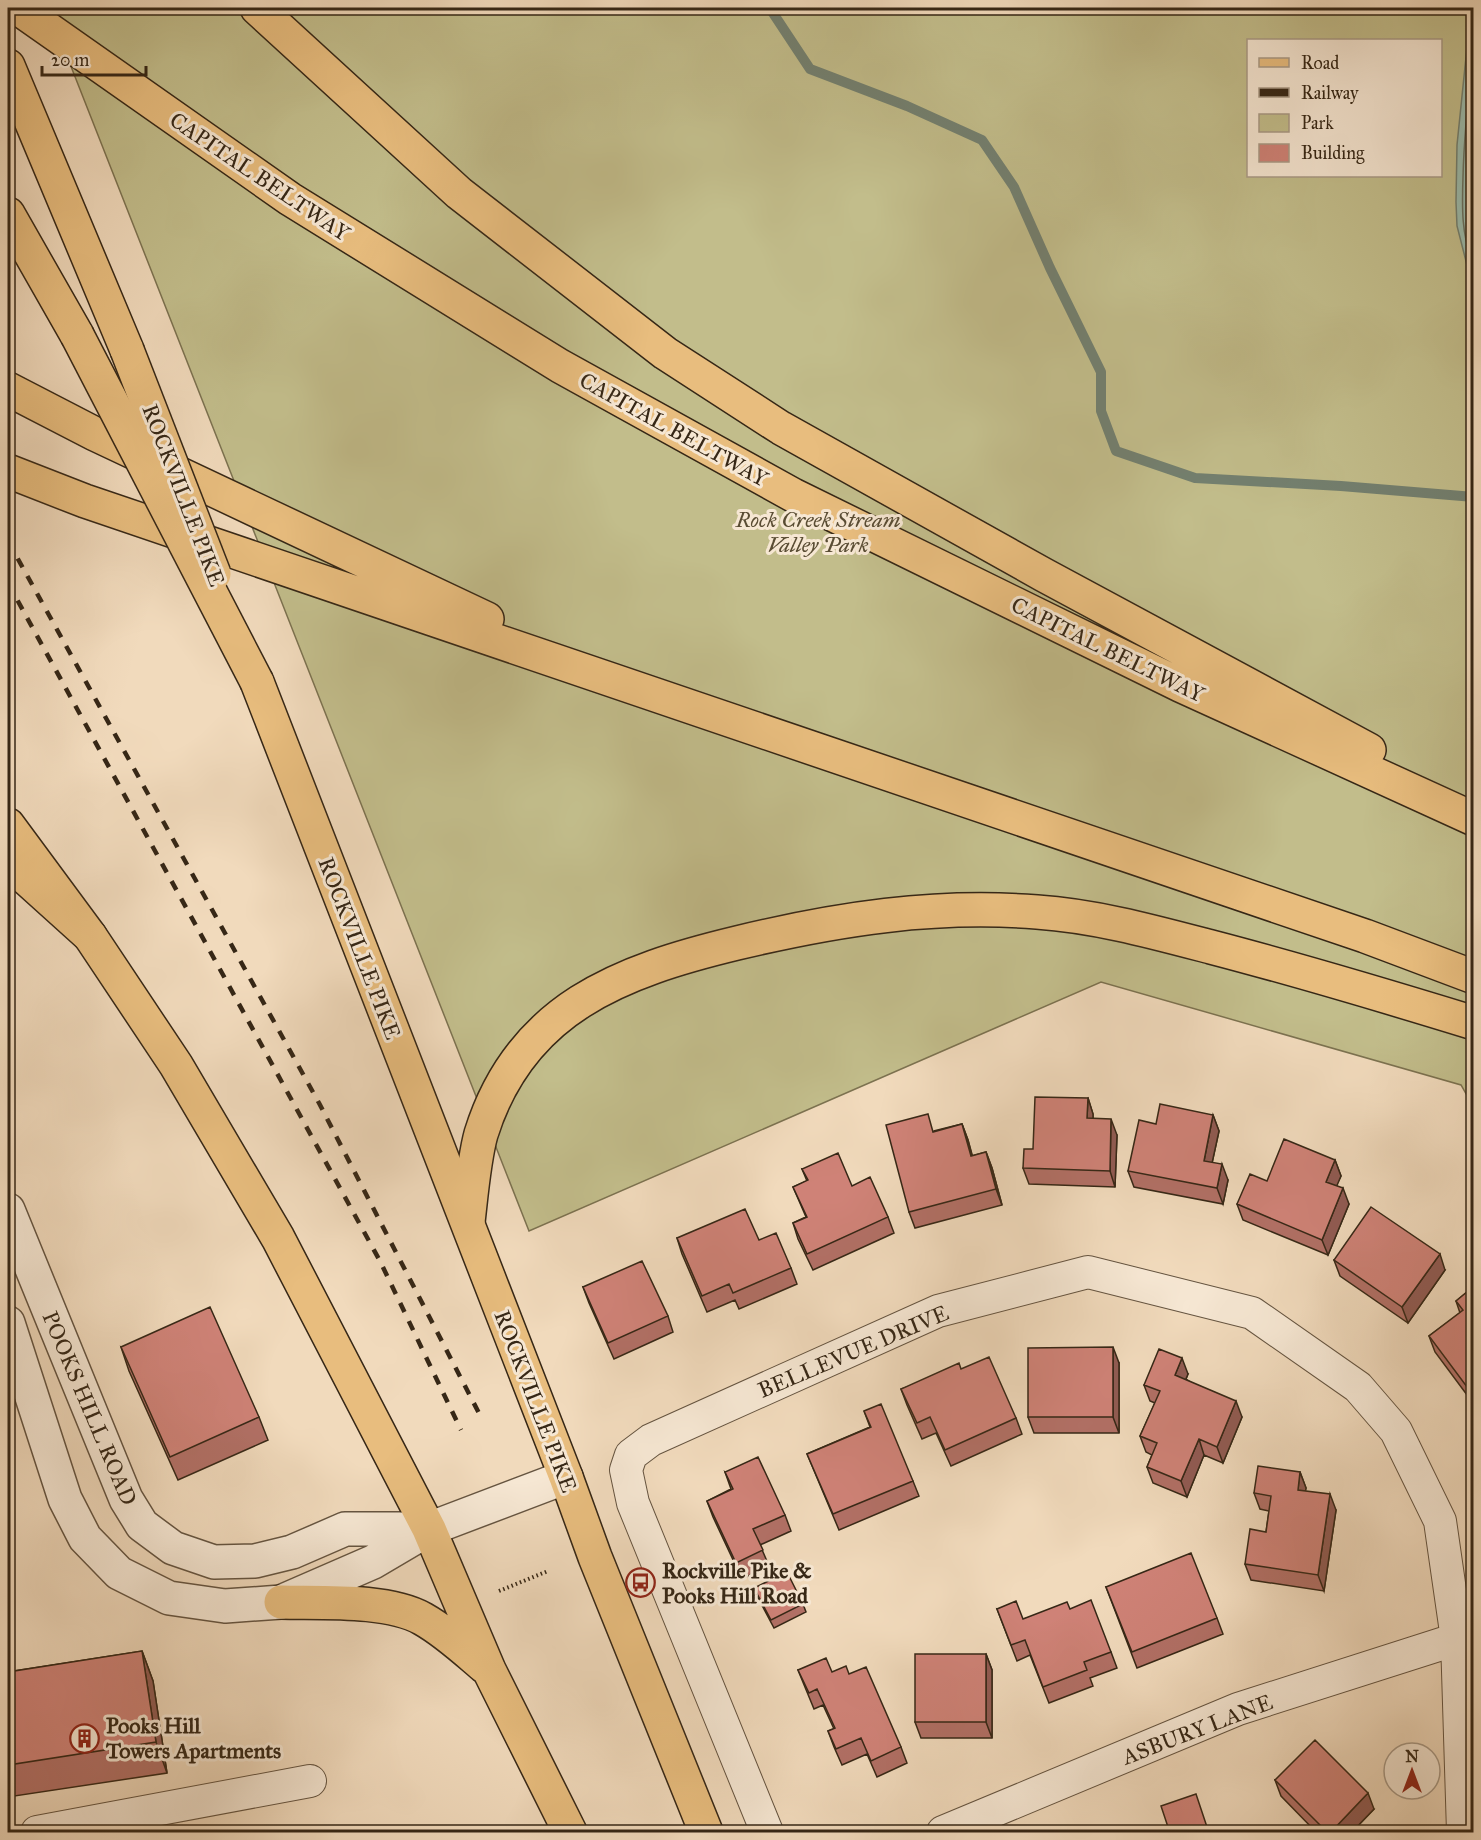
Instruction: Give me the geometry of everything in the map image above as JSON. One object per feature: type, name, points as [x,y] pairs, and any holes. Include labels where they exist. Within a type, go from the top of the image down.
[{"type":"main road","name":"CAPITAL BELTWAY","points":[[18,8],[290,199],[570,372],[826,511],[1180,685],[1473,819]]},
{"type":"main road","points":[[257,8],[459,193],[665,353],[791,434],[1044,575],[1473,806]]},
{"type":"main road","name":"ROCKVILLE PIKE","points":[[8,66],[127,350],[468,1222],[595,1557],[706,1833]]},
{"type":"main road","points":[[8,214],[77,335],[257,682]]},
{"type":"main road","points":[[8,389],[95,434],[630,686]]},
{"type":"main road","points":[[8,471],[85,501],[1365,936],[1473,977]]},
{"type":"main road","points":[[8,825],[90,936],[176,1065],[278,1238],[429,1529],[489,1670],[570,1833]]},
{"type":"main road","points":[[8,862],[90,936]]},
{"type":"main road","points":[[468,1222],[480,1136],[500,1088],[530,1042],[569,1007],[620,979],[690,954],[782,932],[859,917],[954,909],[1039,912],[1134,927],[1306,972],[1473,1023]]},
{"type":"main road","points":[[281,1602],[382,1606],[413,1615],[449,1636],[489,1670]]},
{"type":"street","name":"POOKS HILL ROAD","points":[[8,1210],[126,1499],[142,1525],[173,1548],[214,1562],[255,1561],[292,1552],[345,1529],[429,1529]]},
{"type":"street","name":"BELLEVUE DRIVE","points":[[767,1833],[636,1512],[626,1470],[631,1455],[651,1440],[938,1311],[1088,1272],[1252,1313],[1358,1388],[1396,1431],[1440,1521],[1457,1639],[1463,1833]]},
{"type":"street","name":"POOKS HILL ROAD","points":[[8,1323],[65,1499],[85,1538],[119,1573],[169,1598],[225,1606],[281,1602],[373,1563],[429,1529],[566,1477]]},
{"type":"street","name":"ASBURY LANE","points":[[943,1833],[1239,1709],[1457,1639]]},
{"type":"street","points":[[37,1833],[310,1781]]},
{"type":"path","points":[[499,1591],[548,1570]]},
{"type":"green space","name":"Rock Creek Stream Valley Park","points":[[48,8],[1473,8],[1473,1106],[1461,1085],[1101,982],[529,1231]]},
{"type":"water","points":[[1471,8],[1474,8],[1473,270],[1468,269],[1457,226],[1456,202],[1457,145]]},
{"type":"building","points":[[1035,1097],[1088,1098],[1087,1118],[1111,1119],[1110,1171],[1023,1168],[1024,1149],[1033,1149]]},
{"type":"building","points":[[1160,1104],[1213,1115],[1204,1161],[1222,1164],[1217,1188],[1128,1171],[1139,1120],[1156,1124]]},
{"type":"building","points":[[928,1114],[933,1132],[962,1124],[971,1156],[986,1152],[996,1189],[909,1212],[886,1125]]},
{"type":"building","points":[[1284,1139],[1335,1160],[1326,1182],[1343,1188],[1322,1240],[1237,1204],[1250,1174],[1267,1181]]},
{"type":"building","points":[[838,1153],[852,1186],[870,1177],[888,1217],[807,1254],[793,1223],[807,1217],[793,1187],[808,1180],[802,1169]]},
{"type":"building","points":[[1371,1207],[1440,1254],[1402,1307],[1334,1260]]},
{"type":"building","points":[[745,1209],[759,1240],[776,1233],[791,1268],[733,1293],[729,1284],[702,1296],[677,1238]]},
{"type":"building","points":[[642,1261],[668,1316],[608,1343],[583,1287]]},
{"type":"building","points":[[1473,1287],[1473,1395],[1429,1336],[1463,1310],[1456,1301]]},
{"type":"building","points":[[210,1307],[259,1417],[170,1457],[121,1347]]},
{"type":"building","points":[[1113,1347],[1113,1417],[1028,1417],[1028,1348]]},
{"type":"building","points":[[1159,1349],[1182,1358],[1175,1375],[1236,1401],[1217,1447],[1199,1439],[1181,1481],[1147,1467],[1157,1443],[1140,1436],[1160,1391],[1144,1385]]},
{"type":"building","points":[[989,1357],[1016,1418],[945,1450],[930,1417],[917,1423],[901,1389],[959,1363],[961,1369]]},
{"type":"building","points":[[881,1404],[913,1481],[833,1514],[807,1454],[871,1427],[864,1411]]},
{"type":"building","points":[[758,1457],[785,1515],[753,1529],[763,1550],[736,1563],[707,1501],[733,1489],[725,1472]]},
{"type":"building","points":[[1258,1466],[1300,1472],[1298,1490],[1330,1494],[1318,1575],[1245,1564],[1250,1529],[1266,1532],[1271,1496],[1254,1493]]},
{"type":"building","points":[[1191,1553],[1217,1618],[1132,1652],[1106,1587]]},
{"type":"building","points":[[787,1572],[803,1604],[771,1620],[754,1588]]},
{"type":"building","points":[[1091,1600],[1111,1652],[1084,1662],[1087,1670],[1043,1687],[1025,1640],[1011,1645],[997,1609],[1016,1601],[1023,1619],[1067,1602],[1070,1609]]},
{"type":"building","name":"Pooks Hill Towers Apartments","points":[[142,1651],[156,1742],[8,1765],[8,1672]]},
{"type":"building","points":[[915,1654],[986,1654],[986,1722],[915,1722]]},
{"type":"building","points":[[826,1658],[832,1672],[846,1666],[849,1674],[866,1667],[901,1747],[871,1761],[861,1738],[836,1749],[828,1731],[835,1728],[817,1689],[809,1693],[798,1670]]},
{"type":"building","points":[[1315,1740],[1368,1793],[1330,1833],[1275,1780]]},
{"type":"building","points":[[1196,1794],[1209,1833],[1162,1833],[1169,1830],[1161,1806]]},
{"type":"waterway","points":[[771,10],[810,69],[907,106],[982,140],[1014,187],[1050,268],[1101,372],[1101,411],[1116,451],[1195,478],[1341,486],[1474,497]]},
{"type":"railway","points":[[8,541],[319,1103],[482,1419]]},
{"type":"railway","points":[[8,583],[380,1261],[461,1430]]},
{"type":"place","name":"Rockville Pike & Pooks Hill Road","points":[[641,1583]]},
{"type":"place","name":"Pooks Hill Towers Apartments","points":[[85,1738]]}]
